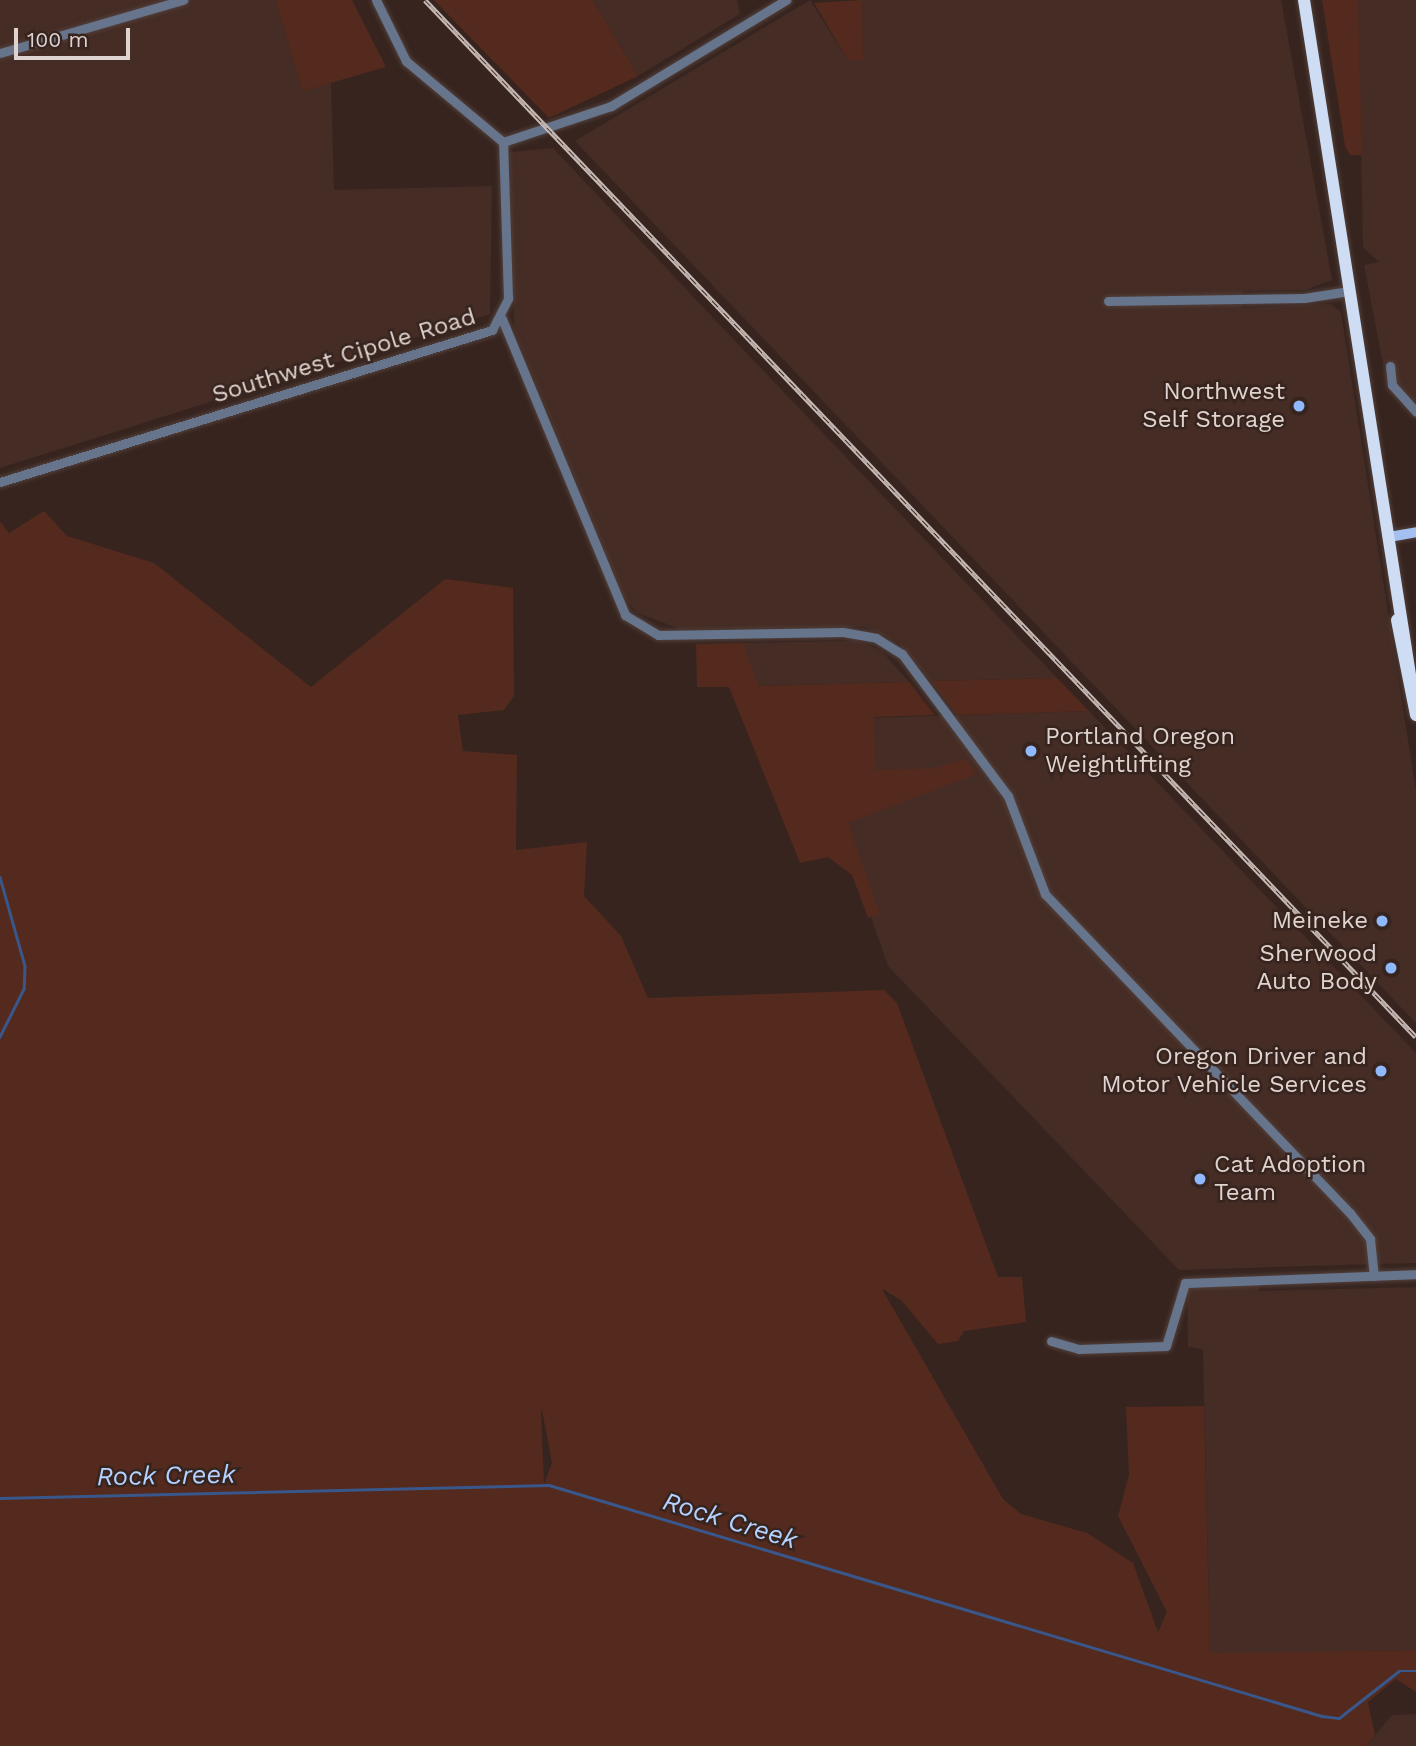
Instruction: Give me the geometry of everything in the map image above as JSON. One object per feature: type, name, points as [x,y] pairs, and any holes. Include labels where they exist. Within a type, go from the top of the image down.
[{"type":"highway","points":[[1304,0],[1416,715]]},
{"type":"main road","points":[[1389,537],[1416,532]]},
{"type":"street","points":[[0,53],[183,0]]},
{"type":"street","points":[[376,0],[406,61],[503,142],[611,106],[786,0]]},
{"type":"street","name":"Southwest Cipole Road","points":[[0,482],[472,338],[502,319],[508,289],[503,142]]},
{"type":"street","points":[[1108,301],[1304,298],[1349,291]]},
{"type":"street","points":[[502,319],[625,615],[658,635],[843,632],[876,638],[902,654],[1009,796],[1045,894],[1350,1213],[1370,1239],[1374,1276]]},
{"type":"street","points":[[1390,366],[1392,385],[1416,412]]},
{"type":"street","points":[[1051,1341],[1079,1349],[1166,1346],[1185,1283],[1416,1274]]},
{"type":"shaded area","points":[[0,0],[275,0],[303,90],[331,83],[334,190],[492,186],[490,314],[0,468]]},
{"type":"shaded area","points":[[275,0],[352,0],[386,67],[303,91]]},
{"type":"shaded area","points":[[434,0],[593,0],[638,76],[549,118]]},
{"type":"shaded area","points":[[593,0],[737,0],[740,14],[638,76]]},
{"type":"shaded area","points":[[810,0],[848,60],[863,60],[862,0],[1281,0],[1332,280],[1305,290],[1242,291],[1242,308],[1331,304],[1341,312],[1416,791],[1416,1023],[575,141]]},
{"type":"shaded area","points":[[862,0],[863,60],[848,60],[814,3]]},
{"type":"shaded area","points":[[1322,0],[1358,0],[1362,155],[1350,155],[1345,146]]},
{"type":"shaded area","points":[[1358,0],[1416,0],[1416,404],[1383,364],[1364,265],[1379,262],[1363,247]]},
{"type":"shaded area","points":[[553,148],[1057,678],[931,681],[898,642],[865,627],[680,629],[637,613],[624,597],[514,329],[510,152]]},
{"type":"shaded area","points":[[44,511],[67,536],[154,563],[311,687],[445,579],[513,588],[514,696],[504,710],[458,715],[463,751],[517,755],[516,850],[587,842],[584,896],[621,936],[648,998],[884,990],[897,1003],[998,1277],[1022,1277],[1026,1322],[964,1331],[958,1341],[938,1344],[901,1300],[882,1289],[1003,1499],[1021,1514],[1087,1533],[1133,1563],[1158,1632],[1167,1612],[1118,1516],[1129,1475],[1126,1407],[1204,1406],[1210,1653],[1416,1650],[1416,1692],[1396,1679],[1368,1702],[1375,1735],[1366,1746],[0,1746],[0,521],[9,533]],"holes":[[[542,1410],[552,1463],[544,1484]]]},
{"type":"shaded area","points":[[858,641],[882,651],[909,682],[758,686],[743,643]]},
{"type":"shaded area","points":[[743,643],[759,686],[909,682],[935,715],[874,717],[876,770],[935,768],[965,759],[977,774],[848,823],[880,914],[868,918],[852,875],[828,857],[800,863],[729,687],[697,687],[696,644]]},
{"type":"shaded area","points":[[1057,678],[1089,711],[957,715],[931,681]]},
{"type":"shaded area","points":[[1089,711],[1416,1053],[1416,1263],[1179,1270],[888,966],[803,720]]},
{"type":"shaded area","points":[[1259,1277],[1259,1291],[1416,1287],[1416,1650],[1210,1654],[1203,1349],[1188,1347],[1187,1279]]},
{"type":"shaded area","points":[[1416,1714],[1416,1746],[1366,1746],[1392,1715]]},
{"type":"waterway","points":[[0,877],[25,966],[24,989],[0,1037]]},
{"type":"waterway","name":"Rock Creek","points":[[0,1498],[549,1485],[1322,1716],[1339,1718],[1399,1671],[1416,1671]]},
{"type":"railway","points":[[425,0],[1416,1037]]},
{"type":"place","name":"Northwest Self Storage","points":[[1299,406]]},
{"type":"place","name":"Portland Oregon Weightlifting","points":[[1031,751]]},
{"type":"place","name":"Meineke","points":[[1382,921]]},
{"type":"place","name":"Sherwood Auto Body","points":[[1391,968]]},
{"type":"place","name":"Oregon Driver and Motor Vehicle Services","points":[[1381,1071]]},
{"type":"place","name":"Cat Adoption Team","points":[[1200,1179]]}]
